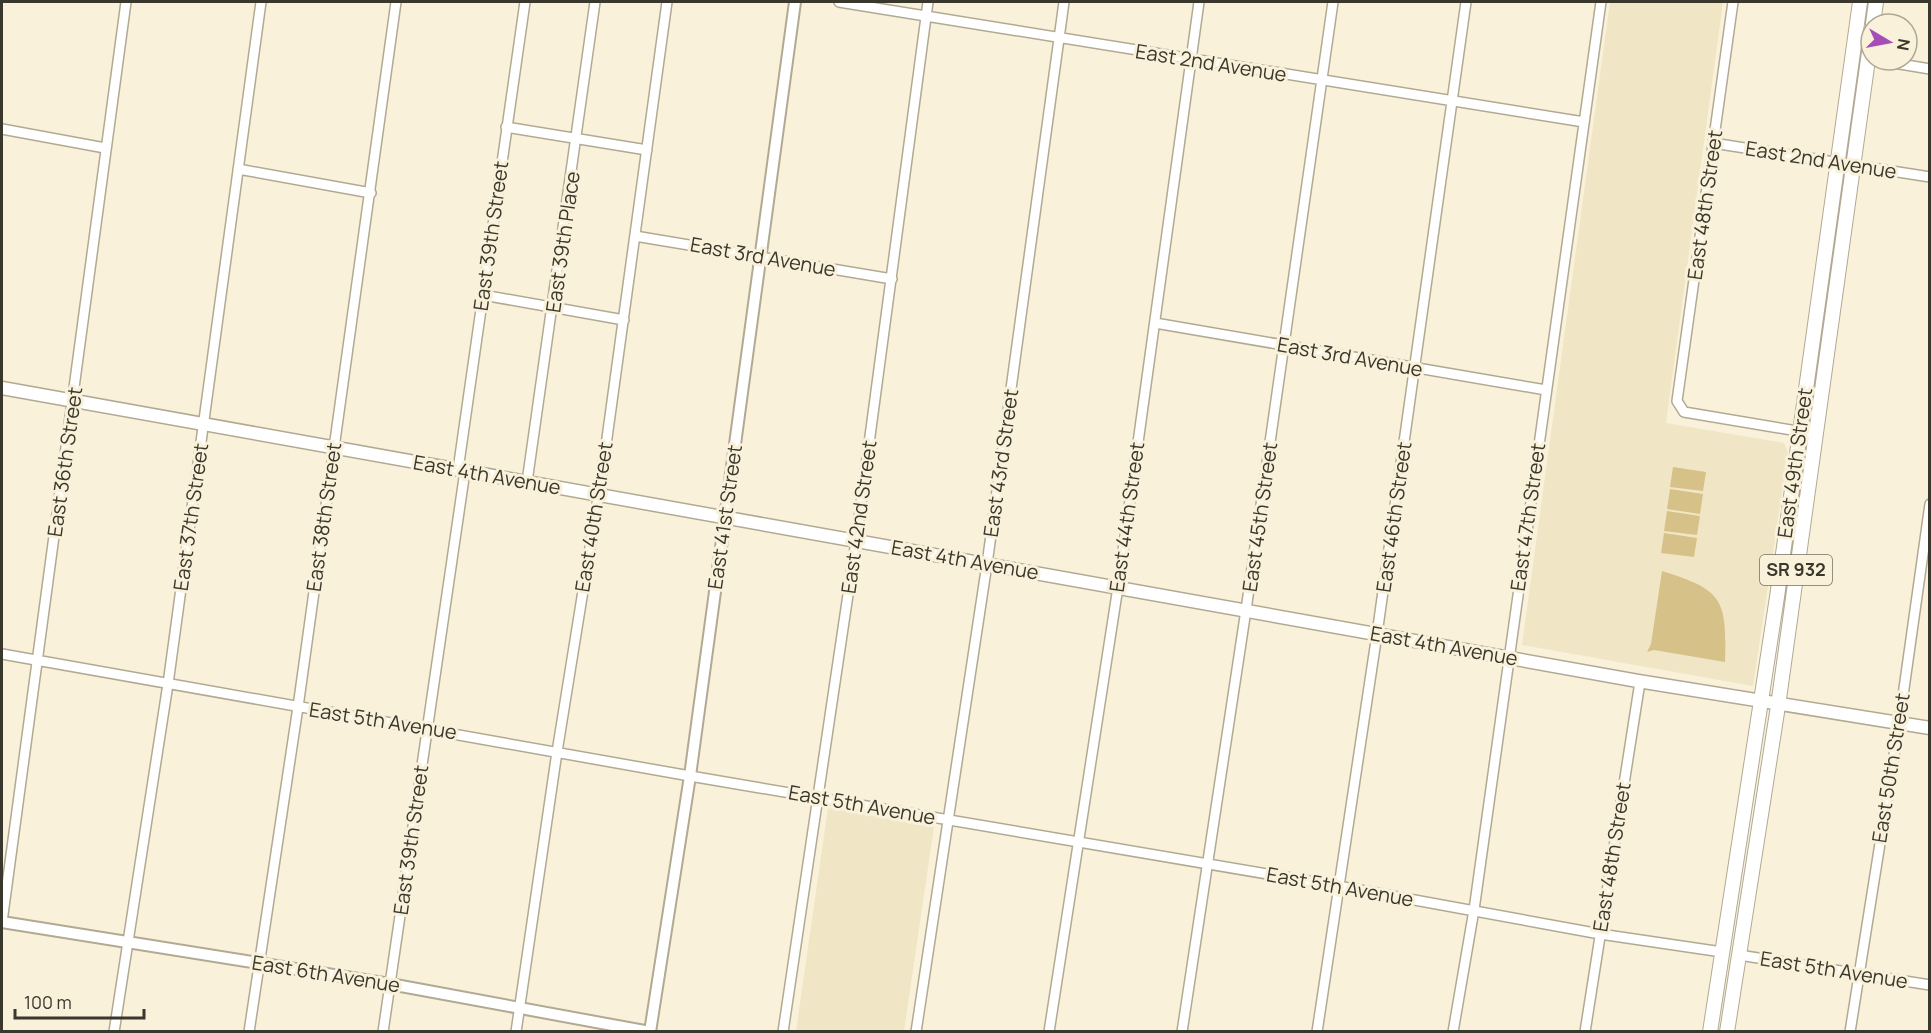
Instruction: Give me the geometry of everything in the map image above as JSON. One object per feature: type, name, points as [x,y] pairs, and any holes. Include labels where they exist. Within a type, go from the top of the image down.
[{"type":"main road","name":"East 49th Street","points":[[1710,1032],[1761,703],[1860,2]]},
{"type":"main road","name":"East 49th Street","points":[[1726,1032],[1778,706],[1853,165],[1870,72]]},
{"type":"main road","name":"East 4th Avenue","points":[[2,388],[1640,682],[1778,706],[1929,728]]},
{"type":"main road","points":[[1733,882],[1737,900],[1732,942],[1739,955]]},
{"type":"main road","points":[[1722,952],[1731,967],[1722,1025],[1726,1032]]},
{"type":"street","name":"East 36th Street","points":[[2,922],[126,2]]},
{"type":"street","name":"East 37th Street","points":[[114,1032],[126,942],[168,684],[261,2]]},
{"type":"street","name":"East 38th Street","points":[[249,1032],[298,707],[396,2]]},
{"type":"street","name":"East 39th Street","points":[[383,1032],[462,470],[466,411],[525,2]]},
{"type":"street","name":"East 39th Place","points":[[527,482],[554,308],[595,2]]},
{"type":"street","name":"East 40th Street","points":[[516,1032],[624,320],[667,2]]},
{"type":"street","name":"East 41st Street","points":[[650,1032],[690,776],[795,2]]},
{"type":"street","name":"East 2nd Avenue","points":[[839,2],[1584,122]]},
{"type":"street","name":"East 42nd Street","points":[[783,1032],[856,541],[928,2]]},
{"type":"street","name":"East 43rd Street","points":[[916,1032],[987,564],[1064,2]]},
{"type":"street","name":"East 44th Street","points":[[1049,1032],[1118,587],[1199,2]]},
{"type":"street","name":"East 45th Street","points":[[1182,1032],[1246,610],[1333,2]]},
{"type":"street","name":"East 46th Street","points":[[1317,1032],[1377,634],[1466,2]]},
{"type":"street","name":"East 47th Street","points":[[1453,1032],[1474,910],[1601,2]]},
{"type":"street","name":"East 48th Street","points":[[1733,2],[1677,401],[1679,408],[1684,412],[1799,431]]},
{"type":"street","points":[[1852,56],[1859,57]]},
{"type":"street","points":[[506,127],[647,150]]},
{"type":"street","points":[[2,129],[105,148]]},
{"type":"street","name":"East 2nd Avenue","points":[[1713,143],[1929,177]]},
{"type":"street","points":[[238,168],[371,193]]},
{"type":"street","name":"East 3rd Avenue","points":[[635,236],[892,279]]},
{"type":"street","points":[[483,295],[624,320]]},
{"type":"street","name":"East 3rd Avenue","points":[[1155,323],[1546,390]]},
{"type":"street","points":[[1799,431],[1815,434]]},
{"type":"street","name":"East 50th Street","points":[[1850,1032],[1899,723],[1929,504]]},
{"type":"street","name":"East 5th Avenue","points":[[2,654],[690,776],[1338,886],[1600,934],[1722,952]]},
{"type":"street","name":"East 48th Street","points":[[1585,1032],[1640,682]]},
{"type":"street","name":"East 6th Avenue","points":[[2,922],[390,984],[650,1032]]},
{"type":"street","name":"East 5th Avenue","points":[[1739,955],[1929,985]]},
{"type":"shaded area","points":[[1610,2],[1723,2],[1666,423],[1784,443],[1788,453],[1753,686],[1522,645]]},
{"type":"shaded area","points":[[1673,467],[1706,472],[1703,491],[1670,487]]},
{"type":"shaded area","points":[[1670,489],[1703,494],[1700,514],[1667,509]]},
{"type":"shaded area","points":[[1667,511],[1700,516],[1697,535],[1664,531]]},
{"type":"shaded area","points":[[1664,533],[1697,538],[1694,557],[1661,553]]},
{"type":"shaded area","points":[[1662,571],[1698,584],[1717,600],[1725,624],[1725,662],[1654,650],[1647,652],[1651,644]]},
{"type":"shaded area","points":[[828,808],[934,827],[904,1031],[796,1031]]}]
